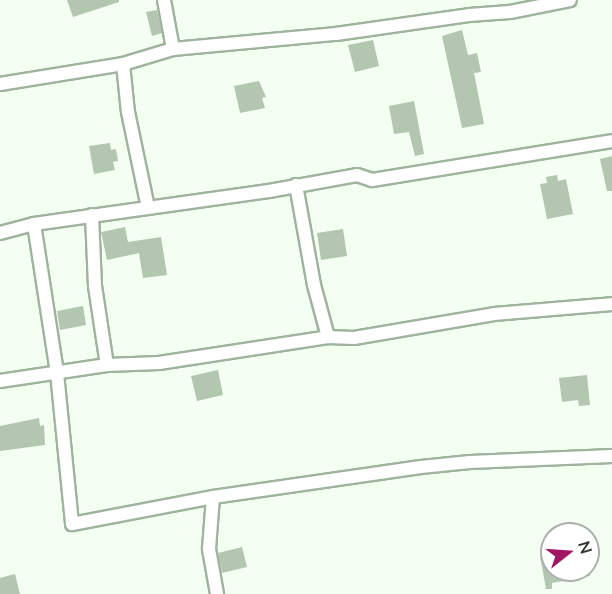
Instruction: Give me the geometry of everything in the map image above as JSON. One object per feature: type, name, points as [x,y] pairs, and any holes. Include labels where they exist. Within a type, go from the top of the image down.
[{"type":"street","points":[[164,0],[173,49]]},
{"type":"street","points":[[0,84],[123,64],[173,49],[336,34],[468,15],[510,12],[570,0]]},
{"type":"street","points":[[123,64],[128,112],[148,208]]},
{"type":"street","points":[[0,232],[92,215],[269,191],[296,184],[357,175],[372,180],[612,141]]},
{"type":"street","points":[[296,184],[314,285],[328,337]]},
{"type":"street","points":[[92,215],[95,286],[107,365]]},
{"type":"street","points":[[34,224],[57,373],[72,524],[213,497],[470,462],[612,456]]},
{"type":"street","points":[[0,381],[107,365],[159,363],[328,337],[354,338],[494,314],[612,304]]},
{"type":"street","points":[[213,497],[209,549],[217,594]]},
{"type":"building","points":[[67,0],[119,0],[119,2],[73,17]]},
{"type":"building","points":[[157,10],[162,33],[152,36],[146,12]]},
{"type":"building","points":[[462,30],[468,55],[477,53],[481,72],[474,73],[484,124],[462,128],[442,36]]},
{"type":"building","points":[[373,40],[379,66],[355,72],[348,45]]},
{"type":"building","points":[[259,81],[266,97],[262,98],[265,108],[240,113],[234,86]]},
{"type":"building","points":[[414,101],[424,154],[415,156],[409,132],[394,134],[389,106]]},
{"type":"building","points":[[110,143],[111,150],[116,149],[118,161],[113,162],[115,170],[94,174],[89,146]]},
{"type":"building","points":[[612,156],[612,191],[607,191],[600,159]]},
{"type":"building","points":[[557,175],[558,181],[566,179],[573,214],[547,219],[540,184],[547,183],[546,177]]},
{"type":"building","points":[[125,227],[128,242],[161,237],[167,275],[143,278],[139,253],[107,260],[101,232]]},
{"type":"building","points":[[343,229],[347,256],[321,260],[317,233]]},
{"type":"building","points":[[83,306],[86,325],[60,330],[57,311]]},
{"type":"building","points":[[218,370],[223,395],[197,401],[191,376]]},
{"type":"building","points":[[587,375],[590,405],[579,406],[578,400],[562,402],[559,378]]},
{"type":"building","points":[[39,418],[40,426],[44,425],[45,445],[0,451],[0,426]]},
{"type":"building","points":[[242,547],[247,567],[222,573],[218,553]]},
{"type":"building","points":[[15,574],[20,594],[0,594],[0,578]]},
{"type":"building","points":[[545,582],[557,582],[552,583],[552,589],[546,589]]}]
